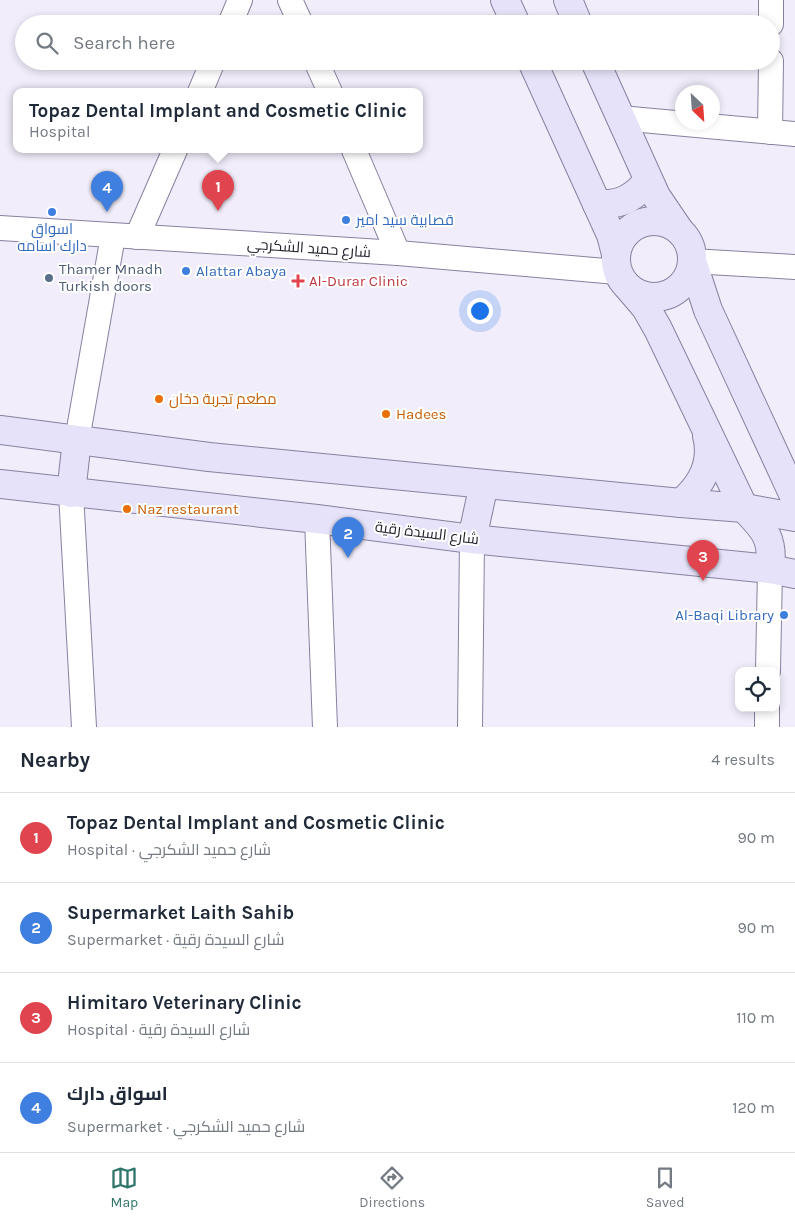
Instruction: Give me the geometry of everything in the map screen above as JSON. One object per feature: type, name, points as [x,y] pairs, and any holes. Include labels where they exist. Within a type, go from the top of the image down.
[{"type":"main road","points":[[505,0],[512,15]]},
{"type":"main road","points":[[568,0],[574,15]]},
{"type":"main road","points":[[536,70],[611,235],[621,271],[658,329],[744,508],[759,524],[768,538],[772,553],[783,572]]},
{"type":"main road","points":[[599,70],[656,196],[689,244],[692,260],[708,310],[795,498]]},
{"type":"main road","points":[[597,204],[612,204],[626,200],[642,188],[648,180]]},
{"type":"main road","points":[[679,230],[667,223],[654,221],[640,224],[629,230],[620,241],[621,271],[644,296],[661,296],[676,290],[687,277],[692,260]]},
{"type":"main road","points":[[658,329],[661,316],[670,306],[683,301],[696,302],[708,310]]},
{"type":"main road","points":[[681,503],[692,494],[706,469],[709,441],[705,427]]},
{"type":"main road","points":[[0,430],[209,457],[744,508],[795,517]]},
{"type":"main road","points":[[70,492],[77,440]]},
{"type":"main road","name":"شارع السيدة رقية","points":[[0,484],[317,519],[472,539],[783,572]]},
{"type":"main road","points":[[472,539],[484,484]]},
{"type":"street","points":[[234,15],[240,0]]},
{"type":"street","points":[[290,0],[296,15]]},
{"type":"street","points":[[771,0],[771,15]]},
{"type":"street","points":[[202,88],[209,70]]},
{"type":"street","points":[[320,70],[328,88]]},
{"type":"street","points":[[770,132],[771,70]]},
{"type":"street","points":[[620,118],[795,134]]},
{"type":"street","points":[[137,237],[174,153]]},
{"type":"street","points":[[355,153],[398,253]]},
{"type":"street","name":"شارع حميد الشكرجي","points":[[0,228],[398,253],[621,271]]},
{"type":"street","points":[[77,440],[113,236]]},
{"type":"street","points":[[692,260],[795,267]]},
{"type":"street","points":[[70,492],[84,727]]},
{"type":"street","points":[[317,519],[325,727]]},
{"type":"street","points":[[470,727],[472,539]]},
{"type":"street","points":[[769,667],[783,572]]},
{"type":"street","points":[[767,712],[767,727]]},
{"type":"place","name":"Topaz Dental Implant and Cosmetic Clinic","points":[[218,211]]},
{"type":"place","name":"اسواق دارك اسامه","points":[[52,212]]},
{"type":"place","name":"اسواق دارك","points":[[107,212]]},
{"type":"place","name":"قصابية سيد امير","points":[[346,220]]},
{"type":"place","name":"Alattar Abaya","points":[[186,271]]},
{"type":"place","name":"Thamer Mnadh Turkish doors","points":[[49,278]]},
{"type":"place","name":"Al-Durar Clinic","points":[[298,281]]},
{"type":"place","name":"مطعم تجربة دخان","points":[[159,399]]},
{"type":"place","name":"Hadees","points":[[386,414]]},
{"type":"place","name":"Naz restaurant","points":[[127,509]]},
{"type":"place","name":"Supermarket Laith Sahib","points":[[348,558]]},
{"type":"place","name":"Himitaro Veterinary Clinic","points":[[703,581]]},
{"type":"place","name":"Al-Baqi Library","points":[[784,615]]}]
